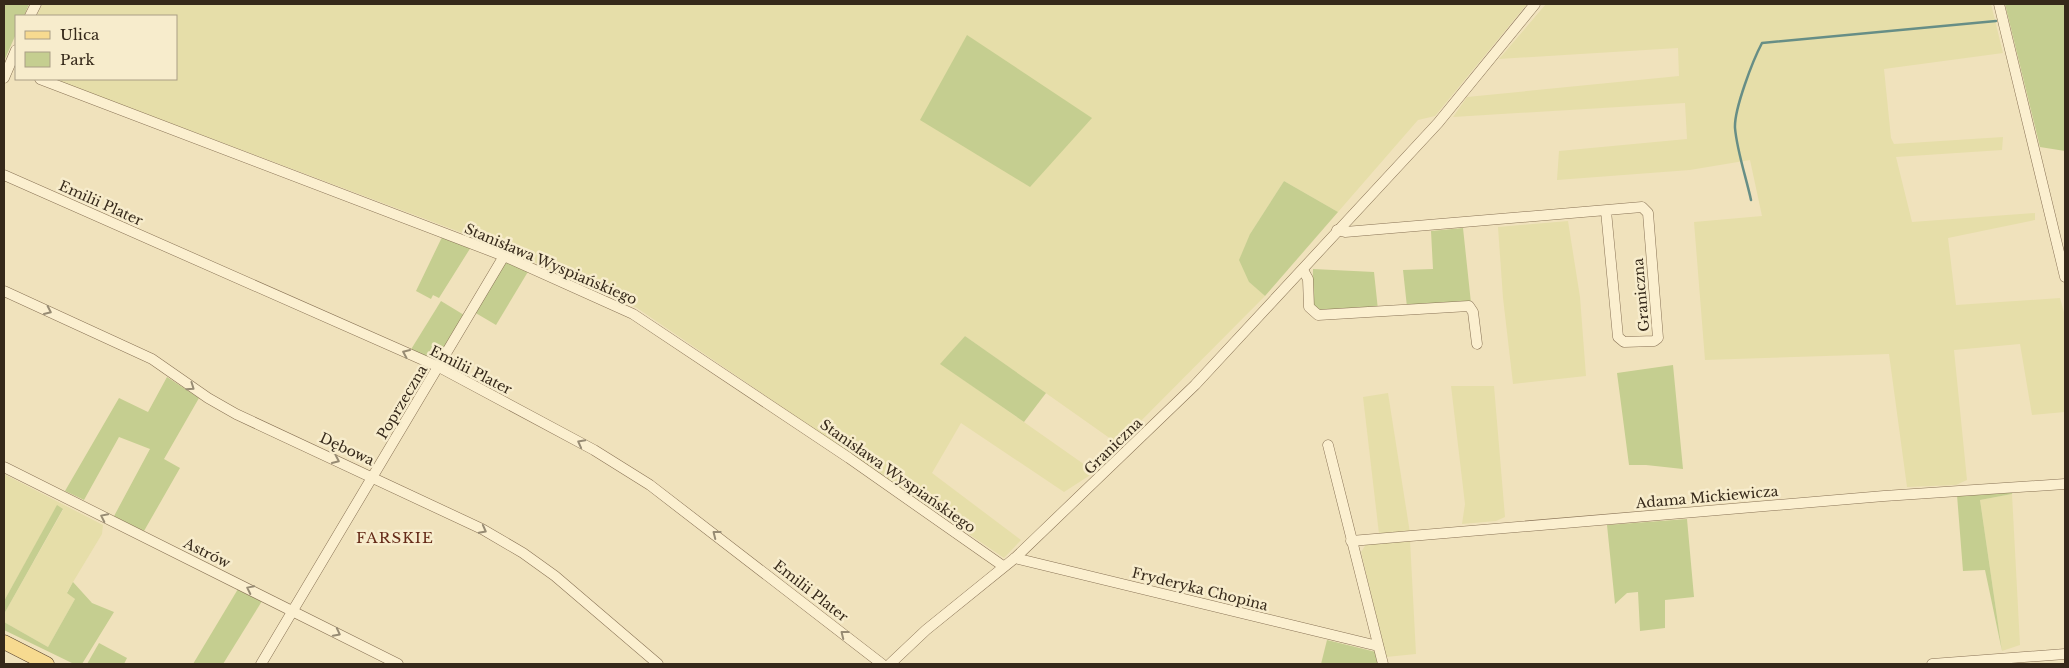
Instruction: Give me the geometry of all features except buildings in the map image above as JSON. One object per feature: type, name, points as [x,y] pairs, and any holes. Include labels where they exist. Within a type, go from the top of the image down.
[{"type":"main road","points":[[4,642],[48,664]]},
{"type":"street","name":"Graniczna","points":[[890,664],[926,630],[1015,558],[1194,385],[1438,123],[1535,4]]},
{"type":"street","points":[[1999,4],[2065,277]]},
{"type":"street","points":[[4,78],[13,68]]},
{"type":"street","name":"Stanisława Wyspiańskiego","points":[[43,80],[504,256],[633,314],[849,458],[1003,566]]},
{"type":"street","name":"Emilii Plater","points":[[4,175],[439,367],[594,450],[650,485],[882,664]]},
{"type":"street","name":"Graniczna","points":[[1337,230],[1345,232],[1642,207],[1648,213],[1658,338],[1654,341],[1624,342],[1618,337],[1606,211]]},
{"type":"street","name":"Poprzeczna","points":[[261,664],[504,256]]},
{"type":"street","points":[[1303,270],[1308,279],[1308,307],[1318,315],[1469,306],[1473,312],[1477,344]]},
{"type":"street","name":"Dębowa","points":[[4,291],[152,359],[208,398],[236,414],[482,529],[524,553],[555,576],[658,664]]},
{"type":"street","points":[[1328,445],[1383,664]]},
{"type":"street","name":"Astrów","points":[[4,468],[398,664]]},
{"type":"street","name":"Adama Mickiewicza","points":[[1351,541],[1846,499],[2065,484]]},
{"type":"street","name":"Fryderyka Chopina","points":[[1015,558],[1378,646]]},
{"type":"street","points":[[1932,664],[2065,654]]},
{"type":"shaded area","points":[[42,4],[1527,4],[1435,116],[1418,120],[1338,212],[1284,181],[1250,234],[1249,282],[1265,296],[1118,444],[965,336],[941,364],[1095,472],[1064,492],[961,423],[932,473],[1021,540],[1004,558],[637,308],[505,249],[56,80],[178,80],[178,15],[37,15]]},
{"type":"shaded area","points":[[1546,4],[1991,4],[2003,53],[1884,69],[1891,138],[1894,144],[2003,137],[2002,150],[1896,157],[1912,222],[2035,213],[2035,220],[1948,238],[1956,305],[2060,298],[2065,316],[2065,412],[2032,415],[2020,344],[1954,350],[1967,480],[1956,485],[1907,487],[1889,354],[1705,360],[1694,222],[1762,216],[1750,160],[1690,170],[1557,180],[1559,151],[1687,139],[1685,103],[1453,117],[1467,97],[1679,76],[1678,48],[1499,59]]},
{"type":"shaded area","points":[[1568,221],[1580,297],[1586,376],[1513,384],[1503,298],[1498,227]]},
{"type":"shaded area","points":[[1451,386],[1494,386],[1505,517],[1496,521],[1462,524],[1465,504]]},
{"type":"shaded area","points":[[1388,393],[1410,533],[1379,534],[1363,397]]},
{"type":"shaded area","points":[[4,474],[103,525],[102,534],[67,592],[75,599],[48,647],[4,622],[4,614],[63,510],[57,506],[4,601]]},
{"type":"shaded area","points":[[2012,494],[2020,645],[2002,651],[1980,500]]},
{"type":"shaded area","points":[[1410,540],[1416,654],[1386,657],[1361,552],[1367,543]]},
{"type":"green space","points":[[4,4],[29,4],[24,15],[15,15],[15,36],[4,61]]},
{"type":"green space","points":[[2005,4],[2065,4],[2065,151],[2040,147]]},
{"type":"green space","points":[[967,35],[1092,118],[1030,187],[920,120]]},
{"type":"green space","points":[[1284,181],[1338,212],[1265,296],[1249,282],[1239,260],[1250,234]]},
{"type":"green space","points":[[1463,228],[1471,303],[1407,307],[1403,270],[1433,269],[1431,231]]},
{"type":"green space","points":[[444,233],[471,247],[439,298],[433,295],[431,299],[416,291]]},
{"type":"green space","points":[[505,259],[529,270],[496,325],[474,312]]},
{"type":"green space","points":[[1313,269],[1374,272],[1378,310],[1336,313],[1319,310],[1312,306]]},
{"type":"green space","points":[[441,301],[464,315],[438,358],[434,361],[410,351]]},
{"type":"green space","points":[[965,336],[1046,393],[1024,422],[940,364]]},
{"type":"green space","points":[[1673,365],[1683,469],[1629,465],[1617,373]]},
{"type":"green space","points":[[167,377],[199,398],[164,459],[180,468],[144,531],[113,518],[150,449],[119,437],[84,500],[65,491],[119,398],[148,412]]},
{"type":"green space","points":[[2013,491],[2012,494],[1980,500],[2002,651],[1985,570],[1963,571],[1957,495]]},
{"type":"green space","points":[[57,505],[63,509],[4,614],[4,601]]},
{"type":"green space","points":[[1687,519],[1694,597],[1665,600],[1665,628],[1640,631],[1638,592],[1627,593],[1615,604],[1607,525]]},
{"type":"green space","points":[[73,582],[92,603],[114,612],[82,664],[74,664],[4,630],[4,622],[48,647],[75,599],[67,593]]},
{"type":"green space","points":[[238,589],[262,601],[223,664],[193,664]]},
{"type":"green space","points":[[1327,640],[1376,652],[1379,664],[1321,664]]},
{"type":"green space","points":[[99,643],[127,658],[124,664],[87,664]]},
{"type":"waterway","points":[[1751,200],[1735,128],[1745,85],[1762,43],[1996,21]]},
{"type":"district","name":"FARSKIE","points":[[395,538]]}]
